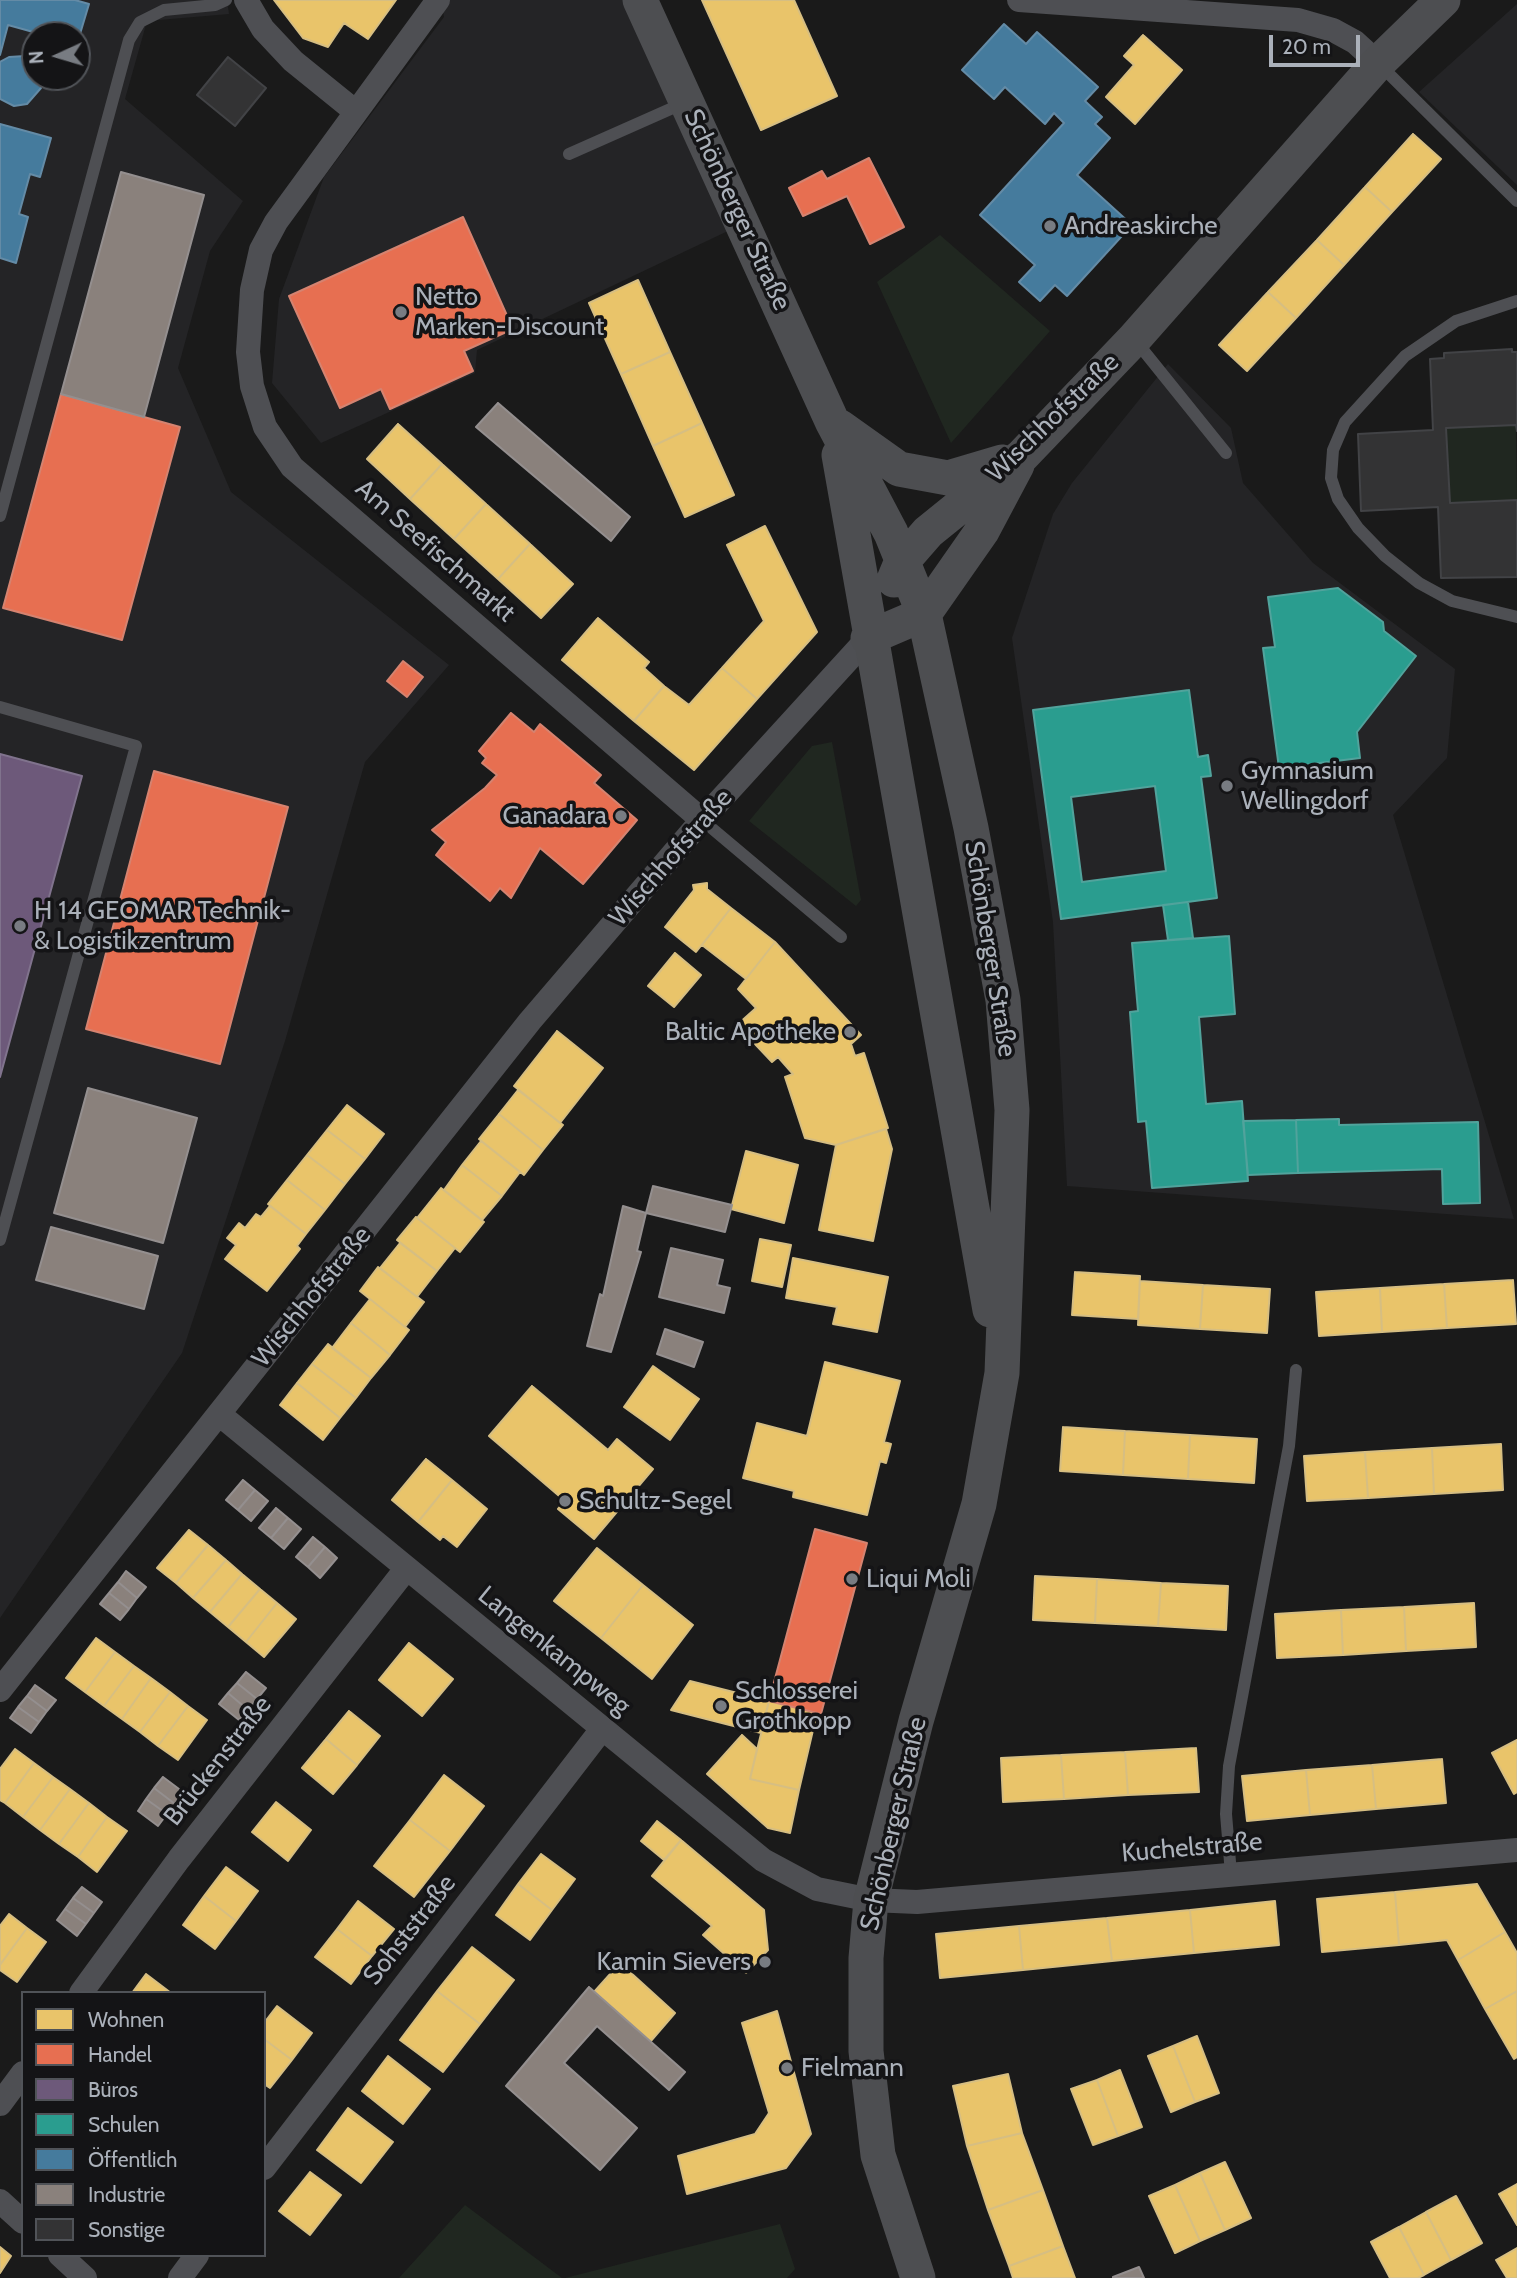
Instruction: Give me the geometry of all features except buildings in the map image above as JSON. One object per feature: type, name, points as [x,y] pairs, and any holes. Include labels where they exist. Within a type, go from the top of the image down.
[{"type":"main road","name":"Schönberger Straße","points":[[640,0],[832,421],[891,533],[924,614],[971,828],[1003,1000],[1012,1110],[1002,1373],[979,1504],[916,1721],[871,1900],[866,1958],[866,2051],[878,2155],[918,2278]]},
{"type":"main road","name":"Wischhofstraße","points":[[869,638],[901,563],[952,510],[1022,456],[1134,340],[1378,64],[1443,0]]},
{"type":"main road","name":"Schönberger Straße","points":[[832,421],[899,470],[948,478],[1022,456]]},
{"type":"main road","name":"Schönberger Straße","points":[[832,421],[1002,1373]]},
{"type":"main road","points":[[869,638],[924,614],[982,531],[1022,456]]},
{"type":"street","points":[[246,0],[263,29],[293,61],[356,112]]},
{"type":"street","name":"Am Seefischmarkt","points":[[438,0],[276,222],[261,250],[252,290],[248,352],[252,386],[265,427],[292,467],[702,820]]},
{"type":"street","points":[[1019,0],[1298,20],[1333,30],[1354,42],[1378,64]]},
{"type":"street","name":"Wischhofstraße","points":[[0,1690],[530,1021],[702,820],[869,638]]},
{"type":"street","name":"Langenkampweg","points":[[219,1414],[763,1860],[817,1889],[871,1900]]},
{"type":"street","name":"Brückenstraße","points":[[82,1991],[178,1859],[406,1569]]},
{"type":"street","name":"Sohststraße","points":[[266,2165],[602,1728]]},
{"type":"street","name":"Kuchelstraße","points":[[871,1900],[917,1902],[1231,1874],[1516,1854]]},
{"type":"street","points":[[0,2104],[21,2076]]},
{"type":"street","points":[[0,2202],[21,2220]]},
{"type":"street","points":[[62,2257],[85,2278]]},
{"type":"street","points":[[180,2278],[196,2257]]},
{"type":"lane","points":[[0,516],[129,40],[140,22],[164,10],[215,5],[226,0]]},
{"type":"lane","points":[[1378,64],[1517,201]]},
{"type":"lane","points":[[569,154],[687,101]]},
{"type":"lane","points":[[1517,301],[1456,321],[1405,356],[1345,422],[1333,450],[1331,478],[1338,499],[1358,528],[1385,556],[1419,583],[1452,601],[1517,617]]},
{"type":"lane","points":[[1134,340],[1226,453]]},
{"type":"lane","points":[[0,707],[136,746],[0,1240]]},
{"type":"lane","name":"Am Seefischmarkt","points":[[702,820],[841,937]]},
{"type":"lane","points":[[1231,1874],[1226,1814],[1229,1766],[1289,1447],[1296,1370]]},
{"type":"shaded area","points":[[0,0],[227,0],[229,14],[147,21],[125,99],[243,201],[210,251],[178,368],[231,492],[449,665],[365,762],[285,1041],[182,1353],[0,1618]]},
{"type":"shaded area","points":[[441,0],[624,0],[730,230],[477,350],[475,373],[321,443],[272,383],[279,299],[324,177],[444,17]]},
{"type":"shaded area","points":[[1517,4],[1517,185],[1419,92]]},
{"type":"shaded area","points":[[940,235],[1050,331],[951,443],[877,282]]},
{"type":"shaded area","name":"Gymnasium Wellingdorf","points":[[1168,364],[1231,428],[1243,483],[1313,563],[1455,669],[1447,758],[1393,815],[1514,1219],[1067,1186],[1053,922],[1012,638],[1053,514],[1072,483]]},
{"type":"shaded area","points":[[1516,425],[1517,500],[1450,503],[1446,428]]},
{"type":"shaded area","points":[[832,742],[861,900],[856,906],[749,821],[812,746]]},
{"type":"shaded area","points":[[465,2205],[562,2278],[399,2278]]},
{"type":"shaded area","points":[[780,2224],[795,2269],[787,2278],[565,2278]]},
{"type":"place","name":"Andreaskirche","points":[[1050,226]]},
{"type":"place","name":"Netto Marken-Discount","points":[[401,312]]},
{"type":"place","name":"Gymnasium Wellingdorf","points":[[1227,786]]},
{"type":"place","name":"Ganadara","points":[[621,816]]},
{"type":"place","name":"H 14 GEOMAR Technik- & Logistikzentrum","points":[[20,926]]},
{"type":"place","name":"Baltic Apotheke","points":[[850,1032]]},
{"type":"place","name":"Schultz-Segel","points":[[565,1501]]},
{"type":"place","name":"Liqui Moli","points":[[852,1579]]},
{"type":"place","name":"Schlosserei Grothkopp","points":[[721,1706]]},
{"type":"place","name":"Kamin Sievers","points":[[765,1962]]},
{"type":"place","name":"Fielmann","points":[[787,2068]]}]
